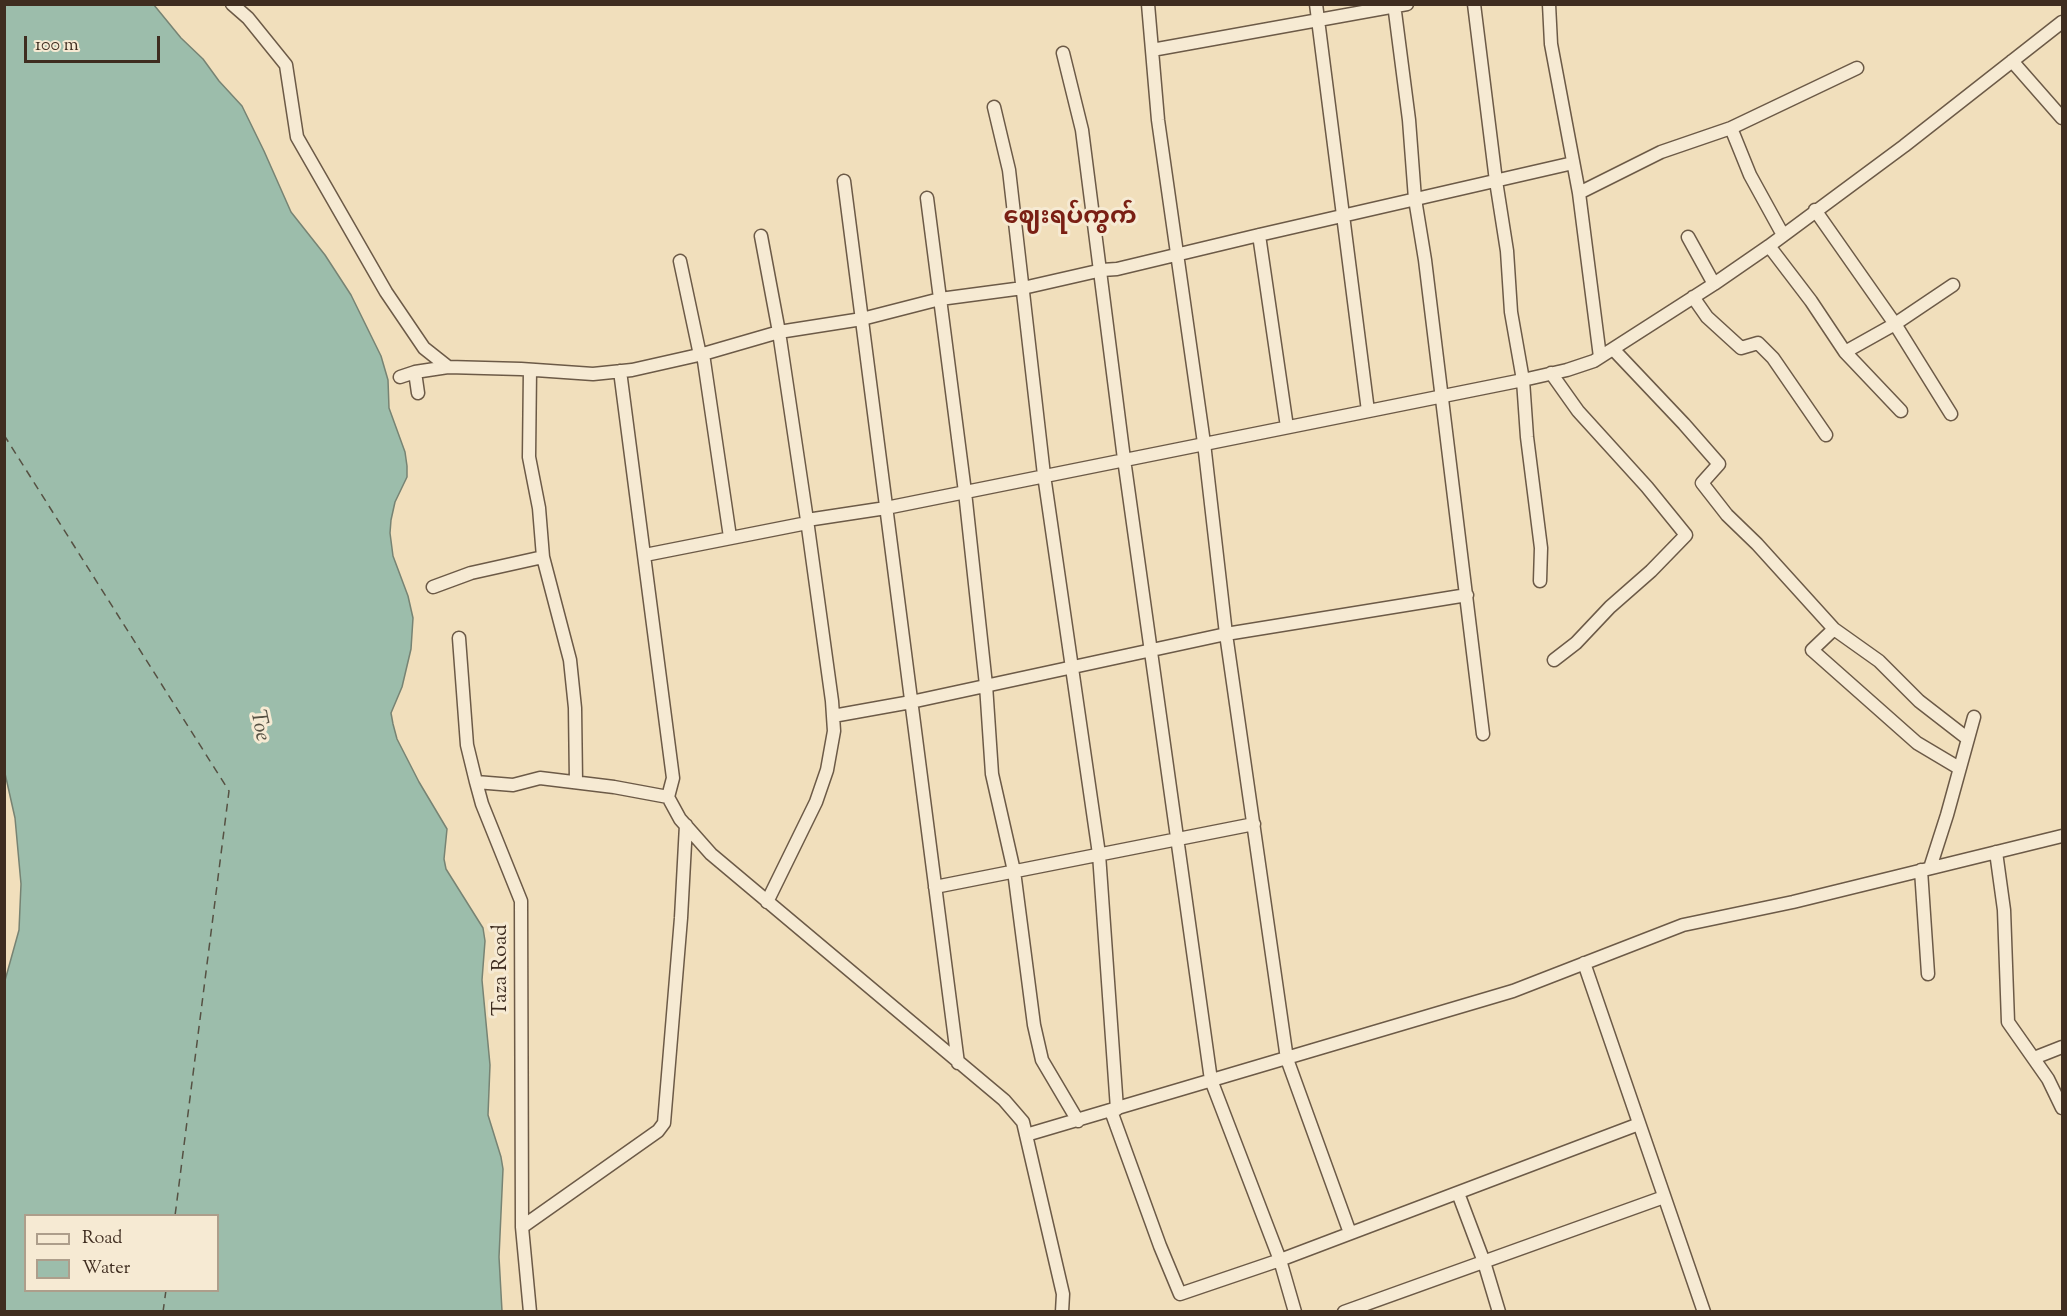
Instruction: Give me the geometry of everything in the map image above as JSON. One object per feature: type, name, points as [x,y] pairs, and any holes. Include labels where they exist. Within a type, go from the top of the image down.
[{"type":"street","points":[[232,4],[248,18],[286,65],[297,137],[386,292],[424,348],[448,367]]},
{"type":"street","points":[[1140,4],[1143,35],[1150,35]]},
{"type":"street","points":[[1148,4],[1158,120],[1204,443],[1226,634],[1287,1059],[1350,1233]]},
{"type":"street","points":[[1316,4],[1368,411]]},
{"type":"street","points":[[1474,4],[1507,251],[1511,312],[1522,380],[1541,548],[1540,581]]},
{"type":"street","points":[[1549,4],[1551,44],[1579,194],[1600,357]]},
{"type":"street","points":[[1152,50],[1399,5],[1415,199],[1425,260],[1483,734]]},
{"type":"street","points":[[645,555],[807,523],[807,520],[886,508],[1567,370],[1600,357],[1769,246],[1904,146],[2062,22]]},
{"type":"street","points":[[1063,53],[1083,130],[1124,459],[1211,1080],[1280,1260],[1295,1311]]},
{"type":"street","points":[[2012,61],[2062,117]]},
{"type":"street","points":[[1579,194],[1661,152],[1731,128],[1857,68]]},
{"type":"street","points":[[994,107],[1010,170],[1044,475],[1099,854],[1114,1110],[1160,1246],[1180,1294],[1280,1260],[1639,1124]]},
{"type":"street","points":[[1731,128],[1750,174],[1783,235]]},
{"type":"street","points":[[400,377],[415,372],[448,367],[592,374],[620,371],[702,354],[779,332],[861,319],[940,299],[1023,288],[1102,270],[1117,269],[1573,163]]},
{"type":"street","points":[[844,182],[958,1063]]},
{"type":"street","points":[[927,198],[965,492],[986,685],[992,774],[1014,871],[1034,1025],[1042,1060],[1078,1121]]},
{"type":"street","points":[[1815,210],[1895,324],[1952,414]]},
{"type":"street","points":[[1259,235],[1287,427]]},
{"type":"street","points":[[761,236],[779,332],[807,520],[834,731],[827,770],[816,802],[767,902]]},
{"type":"street","points":[[1688,237],[1714,284]]},
{"type":"street","points":[[1769,246],[1811,301],[1845,352],[1901,411]]},
{"type":"street","points":[[680,261],[702,354],[730,537]]},
{"type":"street","points":[[1845,352],[1895,324],[1953,285]]},
{"type":"street","points":[[1693,297],[1707,317],[1741,348],[1758,343],[1773,358],[1826,435]]},
{"type":"street","points":[[1613,349],[1684,424],[1719,465],[1702,483],[1727,515],[1757,544],[1834,629],[1879,661],[1919,701],[1968,740]]},
{"type":"street","points":[[530,370],[529,457],[539,508],[543,557],[570,660],[575,708],[576,782]]},
{"type":"street","points":[[620,371],[673,778],[668,797],[686,825],[711,854],[1004,1100],[1023,1122],[1063,1294],[1062,1311]]},
{"type":"street","points":[[415,372],[418,393]]},
{"type":"street","points":[[1551,374],[1578,411],[1647,487],[1686,535],[1651,571],[1610,607],[1576,643],[1554,660]]},
{"type":"street","points":[[433,587],[471,573],[543,557]]},
{"type":"street","points":[[833,716],[911,702],[1226,634],[1467,595]]},
{"type":"street","points":[[1834,629],[1812,650],[1917,743],[1959,768]]},
{"type":"street","name":"Taza Road","points":[[459,638],[467,745],[482,804],[522,901],[522,1227],[530,1311]]},
{"type":"street","points":[[1928,974],[1926,869],[1974,717]]},
{"type":"street","points":[[476,782],[513,785],[540,778],[668,797]]},
{"type":"street","points":[[935,887],[1254,824]]},
{"type":"street","points":[[522,1227],[658,1131],[664,1123],[681,918],[686,825]]},
{"type":"street","points":[[1026,1136],[1514,991],[1683,925],[1793,902],[2062,836]]},
{"type":"street","points":[[1996,852],[2004,910],[2008,1022],[2048,1079],[2062,1108]]},
{"type":"street","points":[[1584,963],[1704,1311]]},
{"type":"street","points":[[2034,1058],[2062,1047]]},
{"type":"street","points":[[1458,1192],[1499,1311]]},
{"type":"street","points":[[1344,1311],[1664,1197]]},
{"type":"water","name":"Toe","points":[[5,4],[154,5],[242,106],[291,212],[325,255],[351,295],[381,356],[388,380],[389,408],[405,452],[407,466],[407,477],[395,502],[390,533],[393,556],[408,596],[413,618],[411,649],[402,687],[391,713],[397,739],[447,829],[444,859],[446,869],[483,928],[485,941],[482,980],[490,1065],[488,1115],[503,1169],[499,1257],[502,1311],[5,1311],[4,984],[19,930],[21,884],[15,818],[4,769]]},
{"type":"ferry route","points":[[4,435],[229,791],[175,1214]]},
{"type":"ferry route","points":[[163,1312],[166,1292]]},
{"type":"district","name":"ဈေးရပ်ကွက်","points":[[1070,219]]}]
